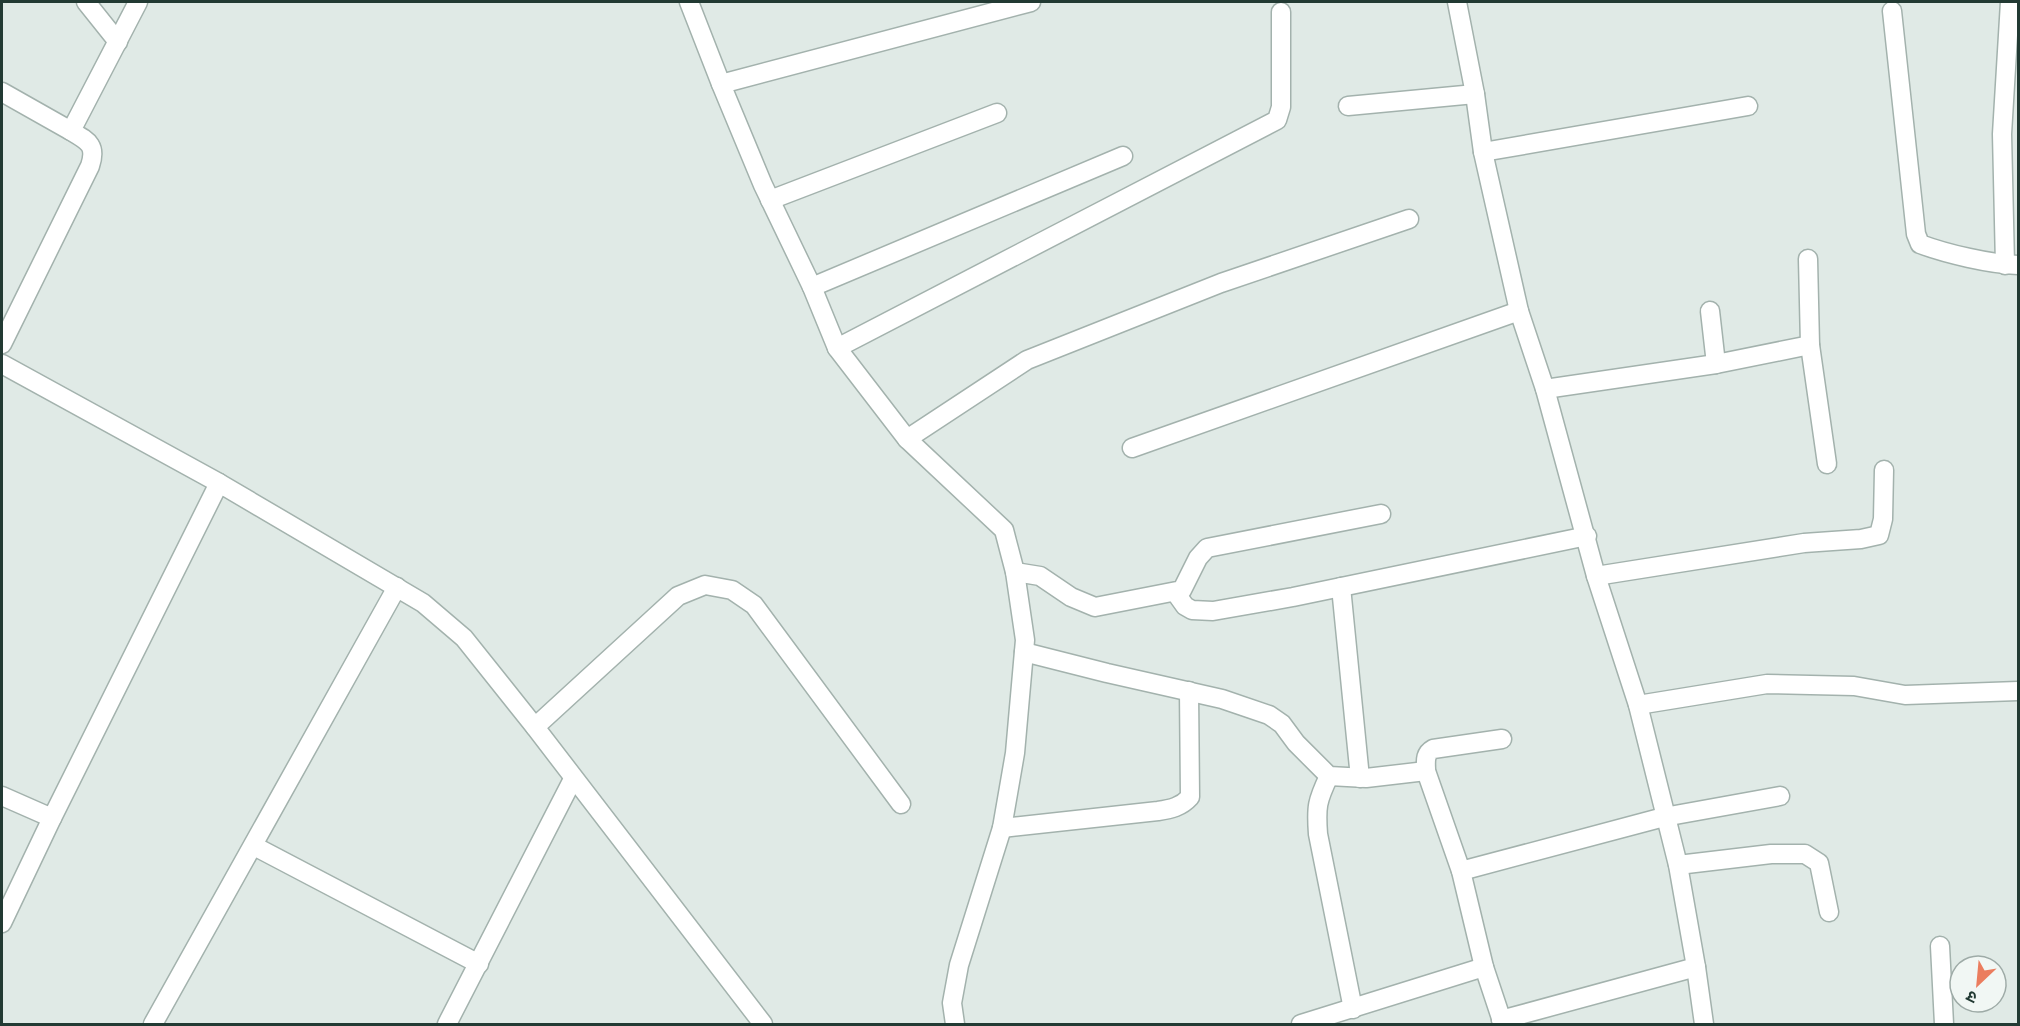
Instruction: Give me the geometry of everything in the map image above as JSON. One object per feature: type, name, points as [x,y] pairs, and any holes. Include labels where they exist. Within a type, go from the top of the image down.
[{"type":"street","points":[[86,2],[118,42]]},
{"type":"street","points":[[71,131],[138,2]]},
{"type":"street","points":[[721,84],[1031,2]]},
{"type":"street","points":[[1456,2],[1475,94],[1483,152],[1519,311],[1545,389],[1587,536],[1596,576],[1638,705],[1664,817],[1678,865],[1704,1024]]},
{"type":"street","points":[[1892,10],[1916,234],[1920,243],[1932,248],[2012,265],[2002,134],[2010,2]]},
{"type":"street","points":[[694,3],[721,84],[770,200],[812,286],[837,348],[907,439],[1005,530],[1015,573],[1025,640],[1015,753],[1002,828],[959,965],[952,1003],[955,1024]]},
{"type":"street","points":[[837,348],[1277,120],[1281,107],[1281,12]]},
{"type":"street","points":[[2,92],[84,139],[92,147],[94,156],[2,344]]},
{"type":"street","points":[[1348,106],[1475,94]]},
{"type":"street","points":[[1483,152],[1748,106]]},
{"type":"street","points":[[770,200],[997,113]]},
{"type":"street","points":[[812,286],[1123,156]]},
{"type":"street","points":[[907,439],[1027,360],[1221,283],[1409,219]]},
{"type":"street","points":[[1808,259],[1810,345],[1827,464]]},
{"type":"street","points":[[1132,448],[1519,311]]},
{"type":"street","points":[[1710,311],[1716,364]]},
{"type":"street","points":[[1545,389],[1716,364],[1810,345]]},
{"type":"street","points":[[2,364],[219,483],[397,587],[423,603],[464,638],[763,1024]]},
{"type":"street","points":[[1596,576],[1804,543],[1861,539],[1879,535],[1883,519],[1884,470]]},
{"type":"street","points":[[2,923],[219,483]]},
{"type":"street","points":[[1015,573],[1040,576],[1071,597],[1095,607],[1182,590],[1198,558],[1207,548],[1381,514]]},
{"type":"street","points":[[1175,592],[1185,606],[1192,610],[1213,611],[1587,536]]},
{"type":"street","points":[[535,727],[678,596],[705,585],[732,590],[753,605],[901,804]]},
{"type":"street","points":[[153,1024],[397,587]]},
{"type":"street","points":[[1341,587],[1360,778]]},
{"type":"street","points":[[1024,652],[1222,699],[1269,715],[1282,724],[1296,743],[1329,776],[1360,778],[1426,771]]},
{"type":"street","points":[[1638,705],[1767,684],[1854,686],[1905,695],[2019,691]]},
{"type":"street","points":[[1002,828],[1158,811],[1175,808],[1185,803],[1190,796],[1189,692]]},
{"type":"street","points":[[1502,739],[1433,749],[1427,755],[1426,771],[1461,871],[1484,967],[1502,1022],[1696,967]]},
{"type":"street","points":[[1329,776],[1318,797],[1316,810],[1318,834],[1353,1009]]},
{"type":"street","points":[[447,1024],[573,779]]},
{"type":"street","points":[[2,796],[52,818]]},
{"type":"street","points":[[1461,871],[1664,817],[1780,796]]},
{"type":"street","points":[[254,846],[479,964]]},
{"type":"street","points":[[1678,865],[1771,854],[1805,854],[1819,863],[1828,912]]},
{"type":"street","points":[[1940,945],[1944,1024]]},
{"type":"street","points":[[1303,1024],[1484,967]]}]
